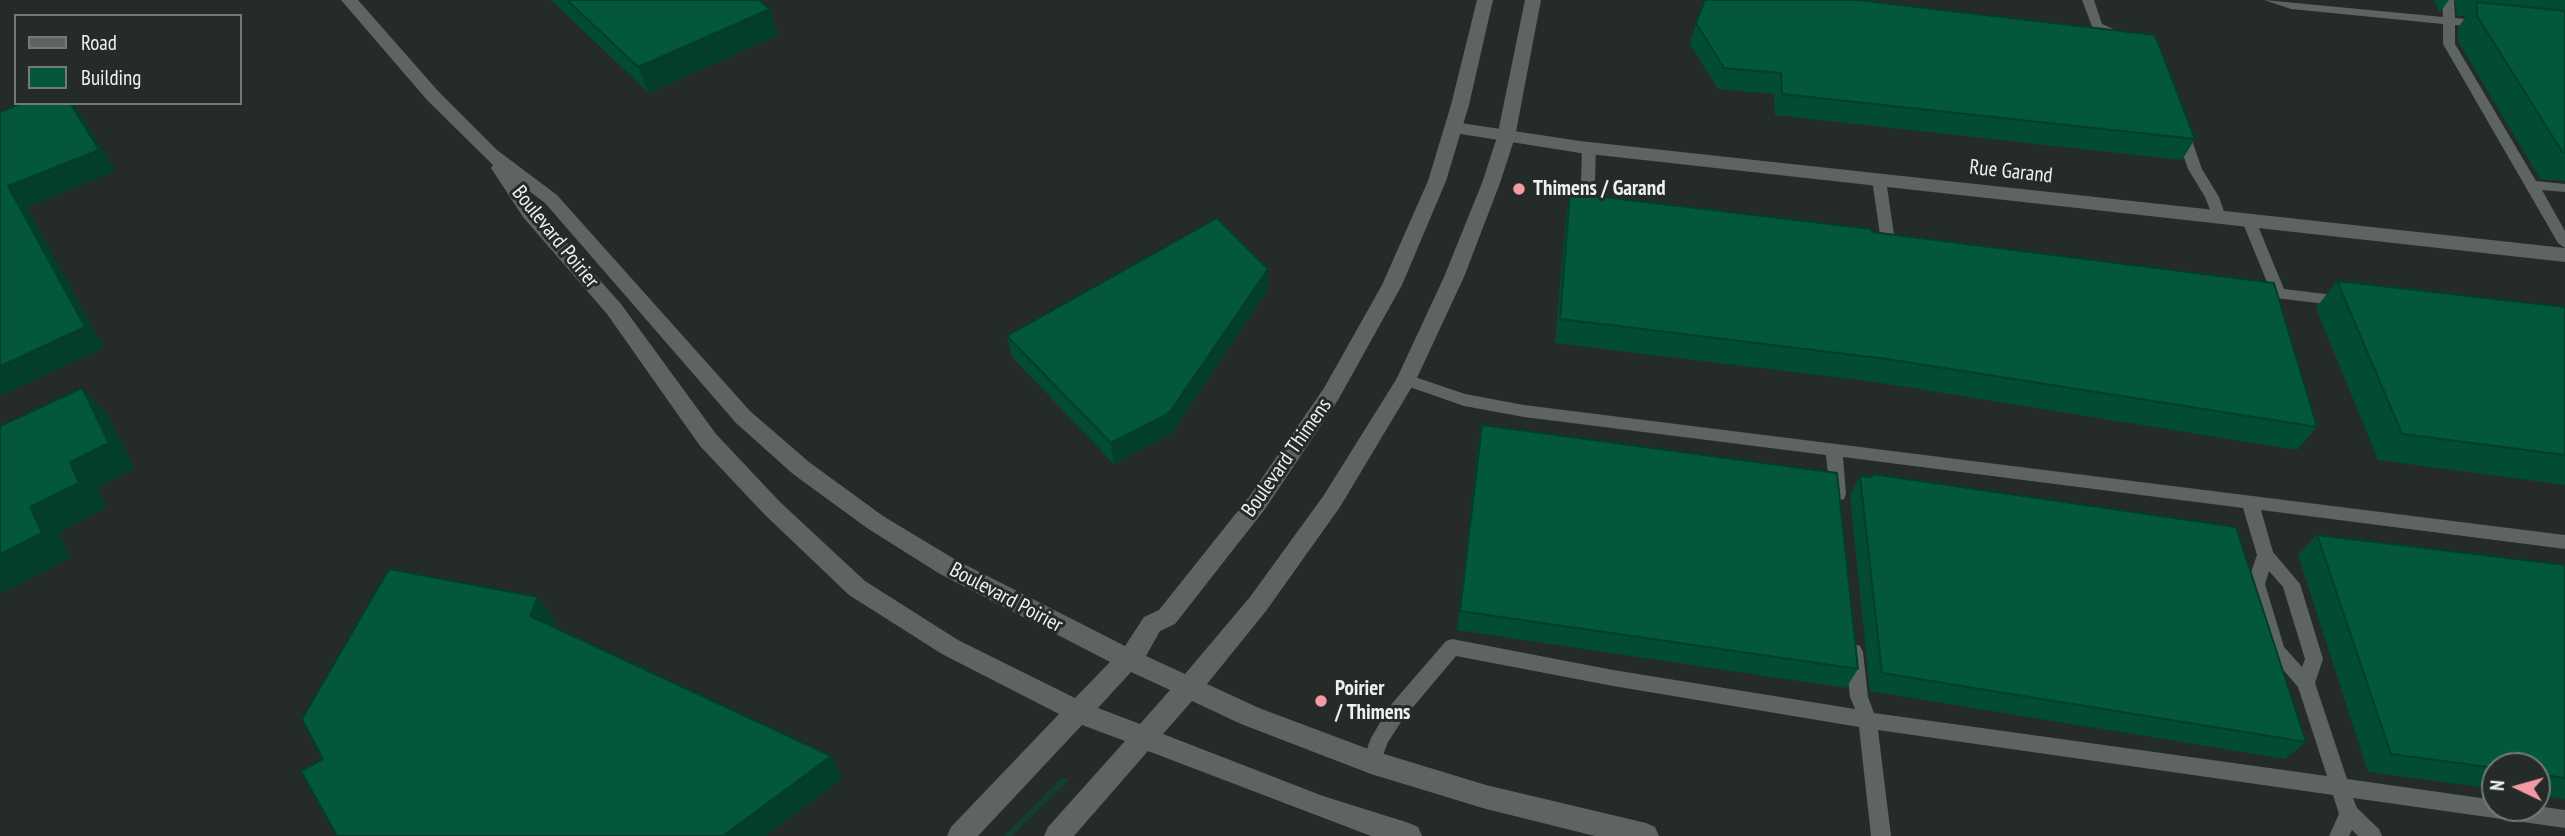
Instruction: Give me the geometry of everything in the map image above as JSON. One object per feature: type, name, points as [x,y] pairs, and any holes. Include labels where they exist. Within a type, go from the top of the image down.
[{"type":"street","name":"Boulevard Poirier","points":[[349,0],[433,96],[491,154],[551,199],[720,393],[801,468],[917,549],[1127,660],[1275,726],[1371,762],[1486,797],[1646,836]]},
{"type":"street","name":"Boulevard Thimens","points":[[960,836],[1142,644],[1152,624],[1167,617],[1287,462],[1331,394],[1372,324],[1408,250],[1437,181],[1454,128],[1485,0]]},
{"type":"street","points":[[1057,836],[1238,630],[1360,458],[1405,380],[1468,245],[1506,137],[1533,0]]},
{"type":"street","name":"Rue Garand","points":[[1454,128],[1589,148],[2565,256]]},
{"type":"street","name":"Boulevard Poirier","points":[[491,154],[530,213],[606,299],[708,440],[772,508],[857,588],[950,647],[1079,712],[1323,808],[1409,836]]},
{"type":"lane","points":[[2088,0],[2097,26],[2131,42]]},
{"type":"lane","points":[[2270,0],[2291,5],[2500,26]]},
{"type":"lane","points":[[2448,0],[2449,44],[2565,243]]},
{"type":"lane","points":[[2176,118],[2195,169],[2212,197],[2218,217]]},
{"type":"lane","points":[[1589,148],[1585,213],[1599,215]]},
{"type":"lane","points":[[1879,180],[1889,248]]},
{"type":"lane","points":[[2532,185],[2565,188]]},
{"type":"lane","points":[[2249,221],[2278,294]]},
{"type":"lane","points":[[2237,289],[2360,303]]},
{"type":"lane","points":[[1405,380],[1464,400],[1524,411],[2565,542]]},
{"type":"lane","points":[[1834,450],[1841,519]]},
{"type":"lane","points":[[2250,503],[2266,555],[2291,583],[2314,659],[2306,683]]},
{"type":"lane","points":[[2266,555],[2256,584],[2276,650],[2306,683],[2349,814],[2372,836]]},
{"type":"lane","points":[[1852,628],[1859,697],[1868,720],[1881,836]]},
{"type":"lane","points":[[1371,762],[1380,738],[1396,713],[1452,647],[1613,678],[1868,720],[2565,819]]},
{"type":"lane","points":[[2339,836],[2349,814]]},
{"type":"green space","points":[[1062,777],[1069,780],[1012,836],[1004,836]]},
{"type":"building","points":[[567,0],[759,0],[770,9],[638,67]]},
{"type":"building","points":[[1705,0],[1857,0],[2155,35],[2195,139],[1782,94],[1781,73],[1724,68],[1696,23]]},
{"type":"building","points":[[2477,2],[2565,11],[2565,153],[2477,16]]},
{"type":"building","points":[[17,105],[71,105],[99,150],[8,186],[85,327],[0,366],[0,112]]},
{"type":"building","points":[[1570,193],[1871,229],[1872,232],[2274,283],[2317,427],[1887,359],[1560,319]]},
{"type":"building","points":[[1217,218],[1268,269],[1169,413],[1111,443],[1007,336]]},
{"type":"building","points":[[2337,281],[2565,307],[2565,455],[2402,434]]},
{"type":"building","points":[[82,388],[109,443],[70,462],[79,483],[30,507],[42,533],[0,554],[0,426]]},
{"type":"building","points":[[1482,425],[1837,473],[1858,669],[1460,611]]},
{"type":"building","points":[[1872,474],[2236,527],[2306,742],[1882,673],[1860,476],[1872,477]]},
{"type":"building","points":[[2317,535],[2565,565],[2565,778],[2551,776],[2551,752],[2481,752],[2481,766],[2391,754]]},
{"type":"building","points":[[389,569],[538,597],[530,616],[831,756],[723,836],[337,836],[301,771],[323,759],[302,719]]},
{"type":"place","name":"Thimens / Garand","points":[[1519,189]]},
{"type":"place","name":"Poirier / Thimens","points":[[1321,701]]}]
